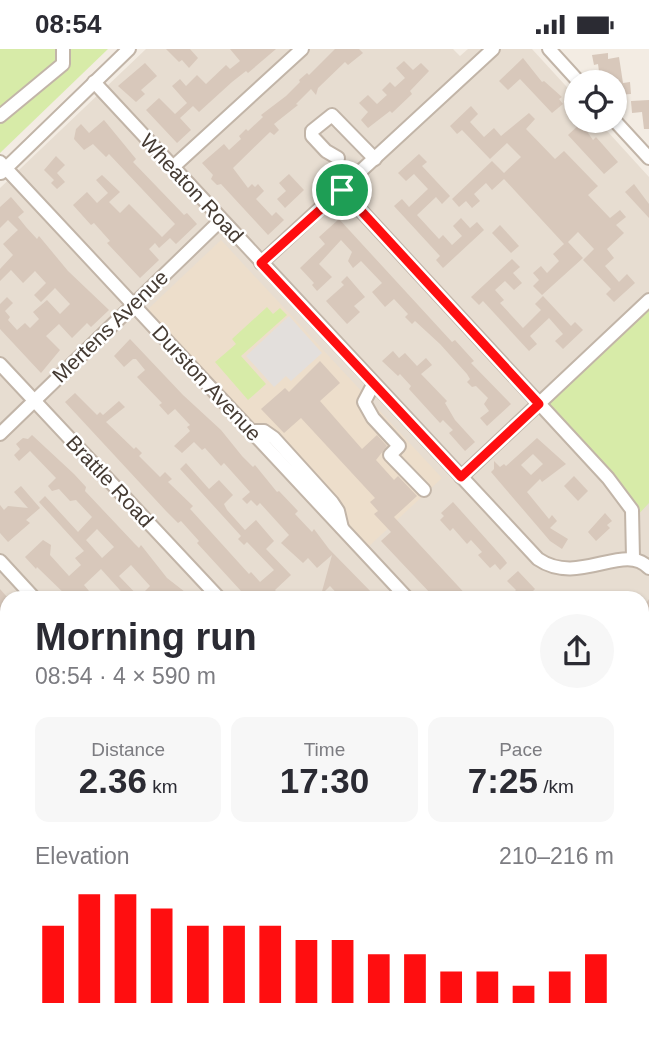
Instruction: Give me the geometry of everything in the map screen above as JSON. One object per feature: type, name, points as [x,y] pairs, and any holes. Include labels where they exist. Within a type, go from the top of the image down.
[{"type":"street","points":[[0,116],[62,64],[63,49]]},
{"type":"street","points":[[2,168],[129,49]]},
{"type":"street","points":[[173,167],[302,49]]},
{"type":"street","points":[[261,263],[493,49]]},
{"type":"street","points":[[549,49],[568,70]]},
{"type":"street","name":"Wheaton Road","points":[[94,82],[527,549],[545,564],[565,569],[585,569],[632,558]]},
{"type":"street","points":[[338,158],[326,151],[312,135],[312,131],[332,115],[375,159]]},
{"type":"street","points":[[627,133],[647,153]]},
{"type":"street","name":"Durston Avenue","points":[[2,168],[401,591]]},
{"type":"street","points":[[342,190],[630,505],[632,558],[649,568]]},
{"type":"street","name":"Mertens Avenue","points":[[0,434],[221,220]]},
{"type":"street","points":[[461,477],[649,300]]},
{"type":"street","name":"Brattle Road","points":[[0,364],[213,591]]},
{"type":"street","points":[[373,385],[363,402],[373,418],[399,446],[390,455],[424,490]]},
{"type":"street","points":[[0,561],[28,591]]},
{"type":"shaded area","points":[[146,49],[453,49],[460,56],[468,49],[532,49],[564,84],[564,133],[609,133],[649,177],[649,591],[0,591],[0,188]]},
{"type":"shaded area","points":[[221,240],[442,478],[367,548],[146,311]]},
{"type":"shaded area","points":[[289,316],[322,353],[291,381],[286,376],[274,387],[246,356]]},
{"type":"green space","points":[[0,49],[108,49],[0,153]]},
{"type":"green space","points":[[649,300],[649,503],[633,520],[632,510],[539,404]]},
{"type":"green space","points":[[267,307],[273,314],[280,308],[287,315],[241,356],[266,384],[248,400],[215,362],[236,344],[232,339]]},
{"type":"building","points":[[166,49],[190,49],[198,58],[189,68]]},
{"type":"building","points":[[230,49],[276,49],[248,73],[246,71],[232,82],[199,112],[193,106],[180,118],[191,130],[177,143],[146,110],[159,98],[175,114],[187,103],[172,86],[180,79],[186,86],[197,75],[206,84],[226,65],[230,69],[240,61]]},
{"type":"building","points":[[335,49],[359,49],[363,53],[348,65],[345,62],[318,88],[316,95],[311,89],[296,104],[298,105],[274,124],[279,130],[274,135],[270,132],[233,168],[248,188],[252,184],[255,187],[258,184],[264,191],[256,199],[272,216],[276,212],[284,220],[268,235],[221,184],[217,185],[211,179],[213,175],[202,163],[224,144],[229,150],[241,139],[239,136],[246,129],[248,131],[263,117],[261,115],[286,96],[299,80],[307,73],[309,75]]},
{"type":"building","points":[[608,53],[608,59],[619,57],[621,70],[599,70],[598,64],[594,65],[592,55]]},
{"type":"building","points":[[523,58],[542,82],[562,97],[559,99],[563,104],[552,113],[520,79],[508,90],[499,81]]},
{"type":"building","points":[[404,61],[413,70],[421,63],[429,71],[410,91],[412,94],[392,113],[390,111],[368,128],[361,120],[368,112],[359,103],[368,95],[377,104],[387,95],[382,90],[390,82],[395,87],[405,78],[396,68]]},
{"type":"building","points":[[145,63],[157,76],[141,90],[145,94],[136,102],[118,86]]},
{"type":"building","points":[[627,82],[630,82],[631,94],[627,94]]},
{"type":"building","points":[[649,100],[649,129],[644,129],[642,112],[632,113],[631,101]]},
{"type":"building","points":[[471,106],[478,114],[470,122],[484,137],[494,128],[501,136],[529,113],[535,119],[526,129],[555,159],[564,151],[598,186],[588,195],[610,218],[620,210],[626,217],[616,225],[624,233],[607,249],[614,258],[605,266],[619,282],[627,274],[635,283],[614,302],[606,294],[611,289],[583,260],[594,249],[578,232],[568,242],[583,258],[542,295],[533,286],[539,280],[533,273],[541,266],[547,273],[559,261],[553,254],[564,244],[504,179],[492,190],[486,183],[474,194],[480,201],[472,208],[466,201],[459,207],[452,199],[492,161],[504,173],[521,157],[507,143],[490,159],[462,130],[457,134],[450,126]]},
{"type":"building","points":[[104,120],[136,159],[133,162],[184,215],[187,213],[197,224],[176,244],[170,238],[159,248],[155,243],[149,249],[159,260],[140,278],[107,243],[110,241],[94,223],[91,225],[73,205],[87,192],[97,203],[108,193],[96,180],[102,175],[120,192],[109,202],[120,213],[129,204],[162,237],[175,224],[109,154],[106,157],[93,144],[84,150],[74,139],[76,129],[81,124],[89,133]]},
{"type":"building","points":[[588,133],[593,140],[596,137],[618,162],[604,174],[568,135]]},
{"type":"building","points":[[419,154],[427,162],[422,166],[450,196],[442,204],[436,197],[417,215],[439,239],[443,235],[452,245],[462,236],[453,226],[461,218],[470,228],[477,222],[484,230],[443,268],[436,260],[440,256],[394,206],[402,199],[409,207],[428,189],[414,174],[406,181],[398,173]]},
{"type":"building","points":[[56,156],[65,165],[57,173],[65,182],[57,189],[51,183],[54,180],[44,170]]},
{"type":"building","points":[[289,174],[304,190],[285,208],[277,199],[286,191],[279,183]]},
{"type":"building","points":[[634,184],[649,204],[649,218],[625,192]]},
{"type":"building","points":[[11,197],[24,212],[18,217],[26,227],[37,239],[39,236],[68,271],[109,310],[91,327],[87,323],[72,338],[59,324],[46,336],[60,350],[41,373],[0,329],[0,304],[7,297],[13,303],[5,311],[10,317],[8,320],[17,330],[25,323],[30,328],[39,319],[33,312],[47,300],[60,314],[70,304],[55,288],[41,302],[34,295],[46,283],[35,271],[23,283],[11,270],[0,281],[0,269],[13,255],[3,244],[18,230],[8,220],[0,228],[0,207]]},
{"type":"building","points":[[339,219],[452,342],[455,340],[474,361],[471,363],[511,404],[487,426],[480,418],[489,411],[484,404],[488,398],[476,386],[472,387],[467,382],[470,379],[467,374],[440,344],[415,321],[412,324],[405,317],[408,314],[394,299],[385,307],[372,292],[382,283],[361,261],[353,268],[348,261],[352,252],[341,240],[319,264],[332,277],[317,291],[312,285],[314,283],[300,268],[325,244],[319,237]]},
{"type":"building","points":[[500,225],[519,246],[511,253],[492,233]]},
{"type":"building","points":[[512,259],[520,267],[513,273],[522,283],[514,290],[505,281],[495,290],[504,300],[500,303],[523,328],[541,310],[535,304],[543,296],[571,326],[575,322],[583,330],[563,349],[555,341],[563,334],[549,318],[530,336],[537,344],[529,351],[483,301],[479,305],[471,297]]},
{"type":"building","points":[[347,276],[365,297],[354,306],[360,312],[347,324],[326,301],[344,285],[341,282]]},
{"type":"building","points":[[130,339],[183,395],[221,430],[242,456],[253,467],[255,465],[277,492],[298,511],[295,514],[312,532],[314,529],[329,549],[370,591],[335,591],[330,586],[322,591],[332,555],[317,568],[308,558],[303,563],[281,543],[289,535],[260,503],[257,506],[251,500],[247,504],[242,499],[250,492],[224,463],[221,466],[205,448],[202,450],[194,442],[182,453],[174,446],[190,431],[187,427],[190,425],[175,409],[168,415],[159,405],[162,403],[137,377],[145,370],[136,359],[124,367],[114,356]]},
{"type":"building","points":[[393,351],[399,358],[405,353],[417,366],[426,358],[432,365],[421,374],[447,401],[445,403],[455,420],[475,442],[465,451],[449,433],[453,430],[443,420],[440,423],[409,389],[411,386],[400,374],[398,376],[382,361]]},
{"type":"building","points":[[320,361],[340,383],[320,401],[362,449],[377,435],[387,446],[376,460],[394,480],[398,476],[417,496],[394,517],[463,591],[428,591],[381,541],[391,532],[374,514],[378,511],[370,502],[375,498],[301,418],[284,433],[261,409],[285,388],[289,392]]},
{"type":"building","points":[[75,393],[97,415],[100,412],[103,415],[119,401],[125,407],[106,422],[134,449],[136,447],[142,453],[139,456],[160,477],[165,472],[172,479],[168,482],[193,506],[190,509],[249,574],[251,572],[260,582],[274,570],[247,542],[244,545],[238,539],[241,536],[180,469],[186,463],[209,489],[219,480],[233,495],[224,504],[227,510],[245,530],[256,520],[274,541],[266,549],[291,575],[276,591],[242,591],[197,543],[199,541],[181,521],[178,523],[166,511],[65,402]]},
{"type":"building","points":[[32,435],[74,474],[86,487],[85,491],[139,548],[141,545],[167,578],[184,591],[145,591],[150,586],[131,565],[119,576],[133,591],[121,591],[101,569],[84,585],[89,591],[62,591],[37,567],[36,569],[25,557],[43,540],[51,545],[50,555],[69,576],[81,565],[75,558],[84,551],[39,502],[45,496],[78,532],[92,517],[76,500],[70,501],[59,489],[52,491],[48,486],[56,478],[30,451],[19,461],[14,455],[20,449],[16,444],[23,438],[28,439]],"holes":[[[97,529],[114,547],[102,558],[86,540]]]},
{"type":"building","points":[[537,438],[566,464],[542,482],[540,479],[527,492],[549,519],[552,515],[557,521],[550,528],[568,539],[562,549],[550,541],[491,472],[494,469],[494,461],[500,467],[504,464],[506,466]],"holes":[[[533,454],[543,464],[531,475],[521,465]]]},
{"type":"building","points":[[574,476],[588,491],[578,501],[564,486]]},
{"type":"building","points":[[21,486],[40,508],[26,520],[30,523],[8,542],[0,533],[0,505],[4,510],[8,506],[28,508],[14,492]]},
{"type":"building","points":[[453,502],[507,563],[500,570],[495,564],[490,568],[478,555],[482,552],[471,540],[467,544],[453,528],[450,531],[440,520],[444,516],[441,513]]},
{"type":"building","points":[[605,513],[612,521],[607,525],[610,528],[596,541],[588,532]]},
{"type":"building","points":[[518,571],[535,589],[515,591],[507,581]]},
{"type":"route","points":[[342,190],[539,404],[461,477],[261,263],[342,190]]}]
